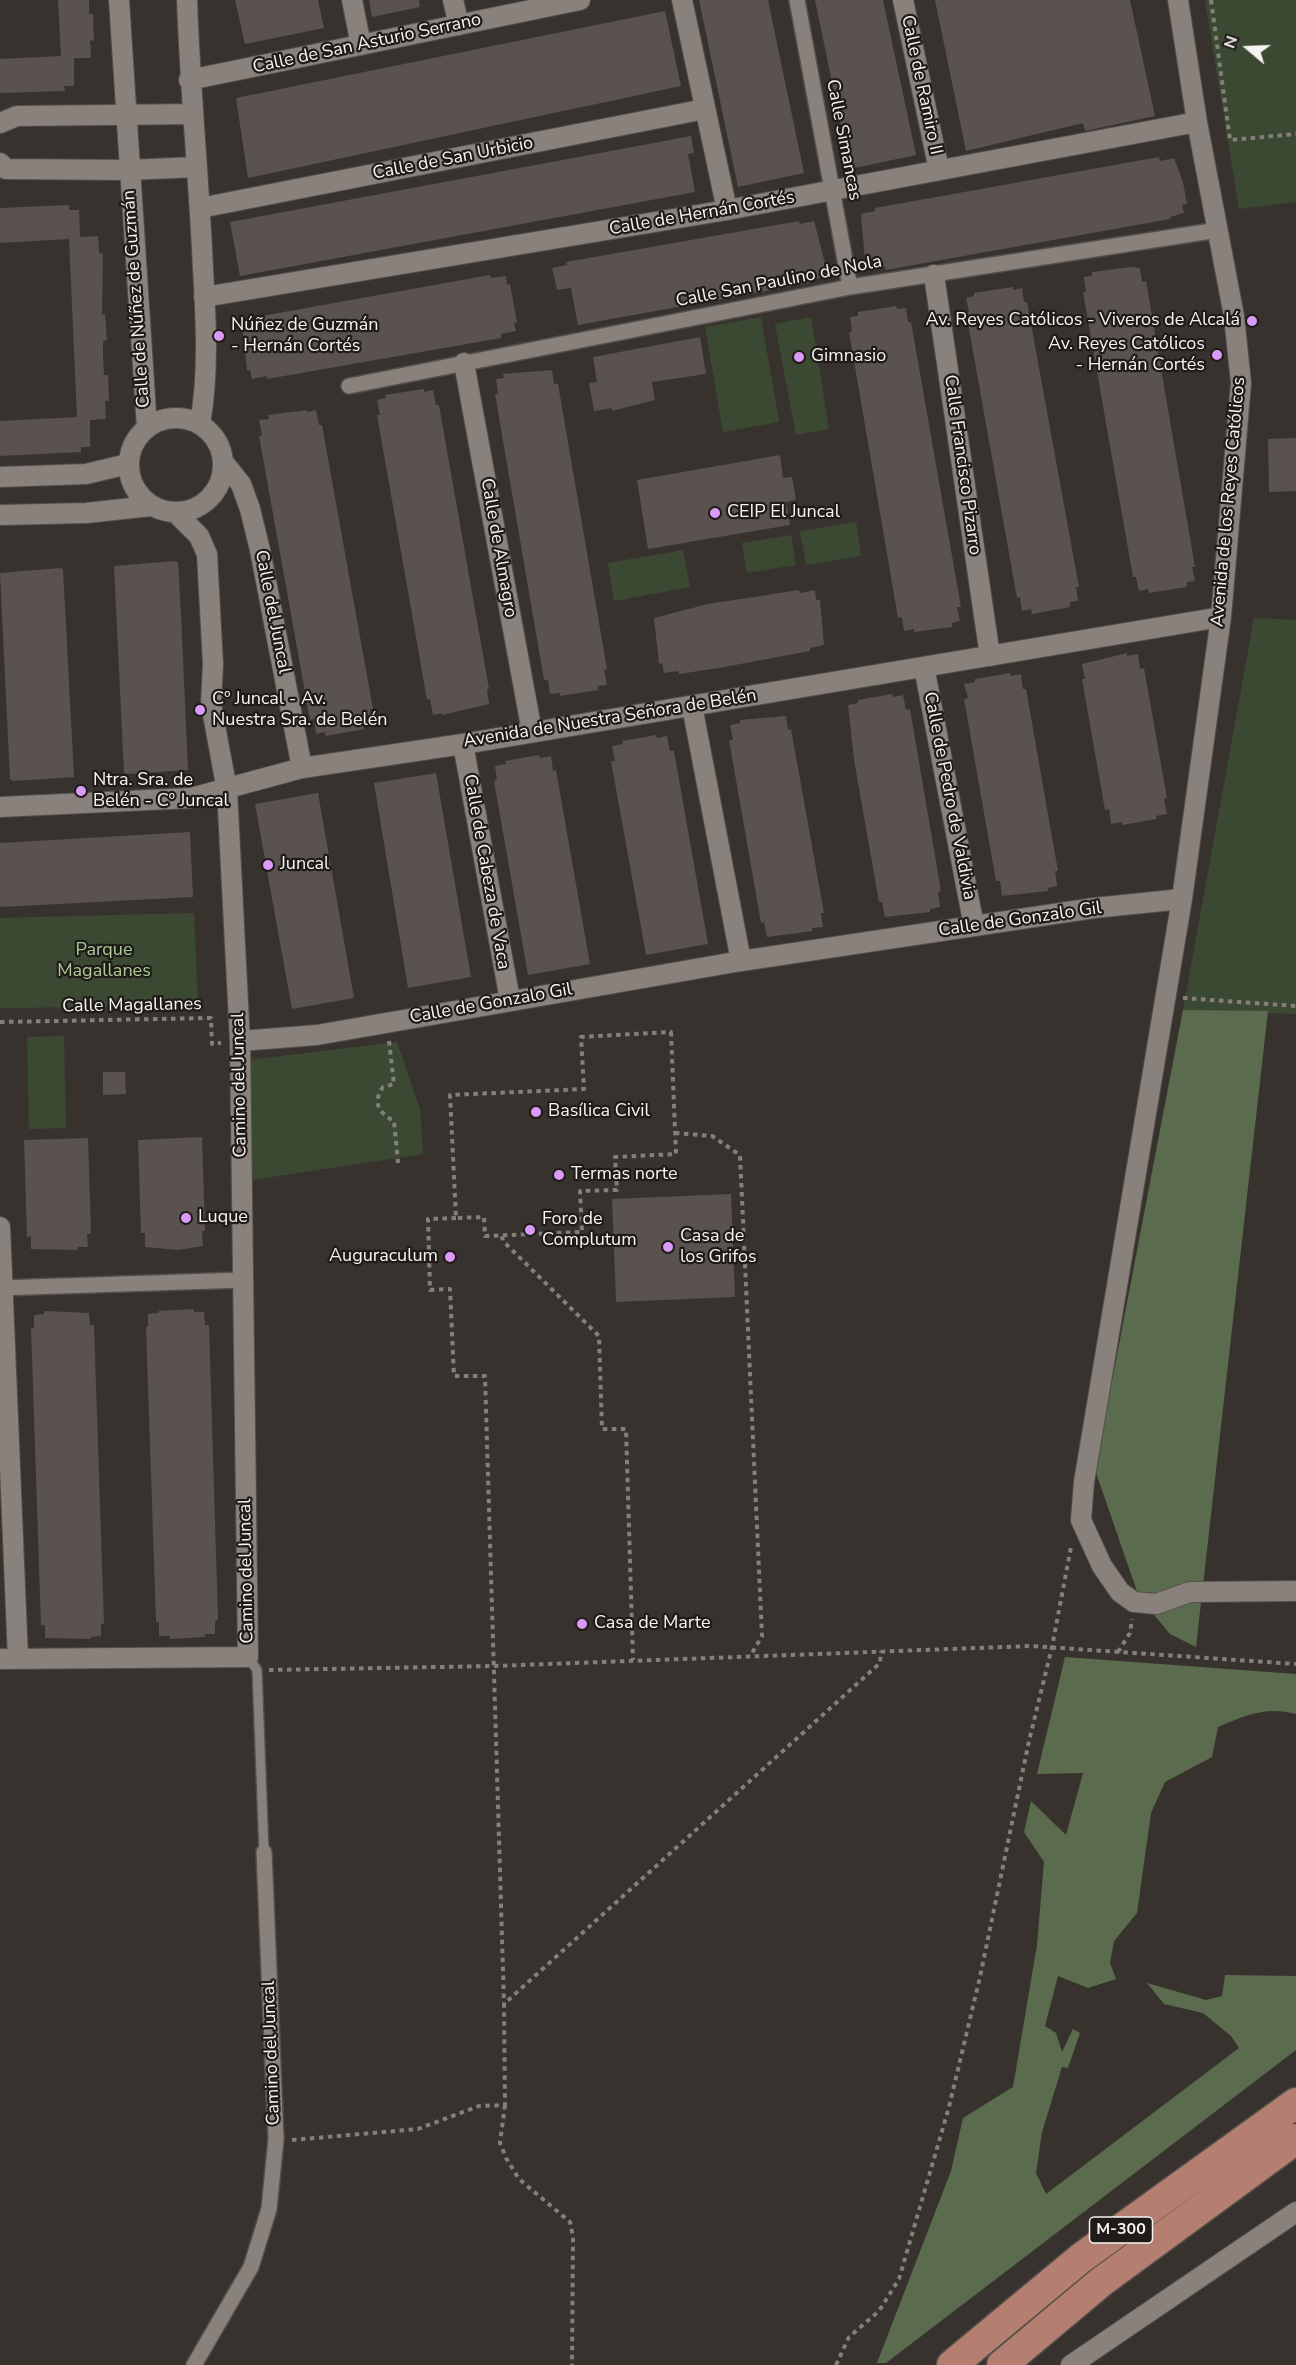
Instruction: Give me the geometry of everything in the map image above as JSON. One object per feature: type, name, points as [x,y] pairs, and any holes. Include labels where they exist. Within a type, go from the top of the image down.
[{"type":"main road","name":"M-300","points":[[952,2365],[1081,2258],[1296,2103]]},
{"type":"main road","name":"M-300","points":[[1002,2365],[1101,2282],[1296,2139]]},
{"type":"street","name":"Calle de Núñez de Guzmán","points":[[119,0],[128,170],[147,428]]},
{"type":"street","points":[[187,0],[189,80],[201,208],[204,297],[205,395],[200,424]]},
{"type":"street","points":[[352,0],[361,45]]},
{"type":"street","points":[[453,0],[459,25]]},
{"type":"street","name":"Calle de San Asturio Serrano","points":[[189,80],[459,25],[553,3],[580,0]]},
{"type":"street","points":[[682,0],[727,210]]},
{"type":"street","name":"Calle Simancas","points":[[796,0],[850,287]]},
{"type":"street","name":"Calle de Ramiro II","points":[[903,0],[939,170]]},
{"type":"street","name":"Avenida de los Reyes Católicos","points":[[1081,1520],[1084,1482],[1182,899],[1221,617],[1241,383],[1234,316],[1197,122],[1178,0]]},
{"type":"street","name":"Calle de San Urbicio","points":[[201,208],[705,109]]},
{"type":"street","points":[[0,123],[17,116],[192,114]]},
{"type":"street","name":"Calle de Hernán Cortés","points":[[204,297],[833,192],[1197,122]]},
{"type":"street","name":"Calle de Núñez de Guzmán","points":[[0,162],[6,169],[128,170],[197,167]]},
{"type":"street","name":"Calle San Paulino de Nola","points":[[349,386],[850,287],[1218,230]]},
{"type":"street","name":"Calle Francisco Pizarro","points":[[934,274],[990,656]]},
{"type":"street","name":"Calle de Almagro","points":[[464,363],[532,732]]},
{"type":"street","points":[[0,515],[86,513],[151,506],[176,513],[191,511],[205,504],[215,493],[222,479],[224,463],[220,448],[212,434],[200,424],[184,418],[168,418],[147,428],[131,448],[128,464],[130,479],[137,493],[151,506]]},
{"type":"street","name":"Calle del Juncal","points":[[224,463],[241,484],[252,519],[303,768]]},
{"type":"street","points":[[0,477],[86,474],[128,464]]},
{"type":"street","points":[[176,513],[199,536],[207,554],[213,664],[211,704],[227,790]]},
{"type":"street","name":"Avenida de Nuestra Señora de Belén","points":[[0,807],[192,798],[303,768],[463,744],[1221,617]]},
{"type":"street","name":"Calle de Pedro de Valdivia","points":[[924,667],[974,926]]},
{"type":"street","points":[[692,706],[741,961]]},
{"type":"street","name":"Calle de Cabeza de Vaca","points":[[463,744],[510,1000]]},
{"type":"street","name":"Camino del Juncal","points":[[227,790],[240,1041],[252,1664]]},
{"type":"street","name":"Calle de Gonzalo Gil","points":[[240,1041],[317,1035],[741,961],[1094,908],[1182,899]]},
{"type":"street","points":[[0,1227],[9,1659],[252,1664]]},
{"type":"street","points":[[1,1288],[243,1280]]},
{"type":"street","points":[[1081,1520],[1102,1566],[1120,1592],[1134,1602],[1156,1604],[1190,1592],[1296,1591]]},
{"type":"street","name":"Camino del Juncal","points":[[194,2365],[251,2267],[269,2209],[276,2139],[264,1852]]},
{"type":"street","points":[[1071,2365],[1296,2212]]},
{"type":"lane","name":"Camino del Juncal","points":[[252,1664],[264,1852]]},
{"type":"path","points":[[1210,0],[1230,141],[1296,134]]},
{"type":"path","points":[[1167,997],[1296,1006]]},
{"type":"path","name":"Calle Magallanes","points":[[0,1022],[211,1018],[212,1044],[240,1041]]},
{"type":"path","points":[[456,1218],[450,1095],[584,1089],[581,1037],[670,1032],[676,1154],[615,1157],[617,1190],[580,1191],[582,1232],[485,1236],[484,1217],[456,1218],[428,1219],[430,1290],[450,1289],[454,1376],[485,1376],[504,2004],[505,2105],[500,2143],[519,2179],[570,2222],[573,2237],[572,2365]]},
{"type":"path","points":[[389,1040],[394,1084],[383,1087],[377,1102],[378,1109],[394,1121],[398,1163]]},
{"type":"path","points":[[675,1133],[712,1136],[740,1155],[762,1636],[751,1655]]},
{"type":"path","points":[[502,1236],[503,1241],[599,1336],[602,1430],[627,1429],[633,1660]]},
{"type":"path","points":[[836,2365],[849,2337],[879,2311],[899,2279],[957,2075],[980,1977],[1029,1740],[1052,1647],[1072,1541],[1081,1520]]},
{"type":"path","points":[[1117,1653],[1130,1633],[1134,1602]]},
{"type":"path","points":[[252,1664],[494,1666],[751,1655],[1052,1647],[1296,1664]]},
{"type":"path","points":[[504,2004],[880,1663],[881,1651]]},
{"type":"path","points":[[276,2139],[289,2140],[418,2129],[479,2106],[505,2105]]},
{"type":"green space","points":[[1205,0],[1296,0],[1296,202],[1239,209]]},
{"type":"green space","points":[[761,317],[779,422],[723,432],[705,327]]},
{"type":"green space","name":"Gimnasio","points":[[811,317],[829,429],[796,435],[775,324]]},
{"type":"green space","points":[[856,522],[861,556],[806,565],[800,531]]},
{"type":"green space","points":[[791,535],[796,565],[747,573],[742,543]]},
{"type":"green space","points":[[683,550],[690,587],[614,601],[608,563]]},
{"type":"green space","points":[[1254,618],[1296,620],[1296,1014],[1183,1010]]},
{"type":"green space","name":"Parque Magallanes","points":[[194,913],[198,1006],[0,1008],[0,918]]},
{"type":"green space","points":[[1183,1010],[1268,1011],[1196,1647],[1170,1634],[1139,1597],[1095,1470]]},
{"type":"green space","points":[[64,1036],[66,1128],[29,1129],[27,1037]]},
{"type":"green space","points":[[397,1042],[420,1109],[423,1154],[252,1180],[249,1060]]},
{"type":"green space","points":[[1065,1657],[1296,1674],[1296,1714],[1266,1711],[1218,1727],[1212,1757],[1165,1782],[1151,1813],[1137,1913],[1114,1941],[1110,1963],[1116,1979],[1088,1988],[1058,1976],[1045,2026],[1056,2033],[1062,2052],[1073,2029],[1080,2033],[1068,2068],[1062,2067],[1042,2132],[1036,2173],[1046,2194],[1239,2048],[1231,2036],[1203,2013],[1164,2004],[1147,1983],[1206,2000],[1222,1996],[1225,1975],[1296,1976],[1296,2050],[886,2363],[877,2363],[951,2171],[963,2118],[1013,2087],[1037,1945],[1044,1862],[1024,1832],[1031,1801],[1066,1835],[1083,1773],[1037,1774]]},
{"type":"building","points":[[58,0],[89,0],[89,14],[93,14],[94,41],[90,40],[91,58],[74,58],[74,86],[64,86],[65,91],[0,93],[0,59],[61,56]]},
{"type":"building","points":[[235,0],[318,0],[324,28],[245,44]]},
{"type":"building","points":[[369,0],[419,0],[420,7],[372,17]]},
{"type":"building","points":[[699,0],[768,0],[804,173],[738,187]]},
{"type":"building","points":[[815,0],[883,0],[916,155],[850,169]]},
{"type":"building","points":[[935,0],[1130,0],[1155,116],[1085,131],[1083,123],[966,151]]},
{"type":"building","points":[[665,11],[681,86],[248,178],[236,98]]},
{"type":"building","points":[[691,136],[694,153],[688,154],[695,192],[240,276],[230,222]]},
{"type":"building","points":[[1159,157],[1160,161],[1174,158],[1183,182],[1187,204],[1182,205],[1184,213],[1170,217],[1170,219],[886,270],[885,267],[871,270],[869,261],[865,261],[861,214],[875,211],[875,208]]},
{"type":"building","points":[[69,205],[69,210],[79,210],[80,237],[98,236],[99,253],[103,254],[102,315],[105,314],[107,340],[103,341],[103,358],[104,375],[108,375],[109,401],[105,401],[106,419],[90,420],[90,447],[81,447],[81,452],[0,456],[0,421],[77,417],[69,239],[0,243],[0,208]]},
{"type":"building","points":[[799,221],[800,224],[814,221],[826,267],[822,268],[824,277],[810,280],[810,283],[578,325],[571,288],[557,290],[552,268],[567,265],[566,262]]},
{"type":"building","points":[[1140,268],[1142,282],[1146,281],[1195,567],[1192,567],[1195,581],[1187,582],[1187,587],[1149,593],[1148,589],[1139,591],[1136,577],[1133,577],[1083,292],[1086,292],[1084,277],[1092,276],[1092,272]]},
{"type":"building","points":[[490,275],[491,278],[506,276],[507,285],[510,284],[517,322],[514,323],[516,331],[501,334],[501,338],[267,379],[267,376],[252,379],[250,370],[247,370],[242,323],[257,320],[256,317]]},
{"type":"building","points":[[1013,287],[1013,290],[1022,288],[1024,302],[1027,302],[1079,587],[1076,587],[1078,601],[1070,602],[1070,607],[1032,614],[1031,609],[1022,611],[1020,597],[1017,598],[966,312],[969,312],[966,298],[974,296],[974,293]]},
{"type":"building","points":[[896,306],[897,309],[906,308],[908,322],[911,322],[961,607],[957,607],[960,621],[952,623],[952,627],[914,632],[914,629],[904,631],[902,617],[898,618],[849,332],[852,332],[850,317],[858,316],[858,312]]},
{"type":"building","points":[[700,337],[706,374],[652,382],[655,400],[612,411],[612,408],[594,411],[589,383],[597,382],[593,357]]},
{"type":"building","points":[[552,370],[554,384],[558,384],[607,669],[604,670],[607,685],[598,686],[598,690],[560,696],[560,693],[550,694],[548,680],[544,680],[495,394],[498,394],[496,379],[504,378],[503,374]]},
{"type":"building","points":[[424,389],[424,392],[433,390],[436,405],[439,405],[489,689],[487,689],[489,704],[442,715],[442,713],[433,715],[430,699],[427,700],[377,415],[380,415],[377,400],[386,398],[385,395]]},
{"type":"building","points":[[307,410],[307,412],[316,410],[319,425],[322,425],[373,709],[370,709],[372,724],[363,726],[364,729],[326,736],[325,732],[316,734],[314,719],[310,720],[259,436],[262,435],[259,420],[269,419],[268,415]]},
{"type":"building","points":[[1296,438],[1296,491],[1269,492],[1268,439]]},
{"type":"building","name":"CEIP El Juncal","points":[[780,455],[783,478],[792,477],[796,500],[786,502],[790,525],[648,549],[637,480]]},
{"type":"building","points":[[178,562],[188,770],[128,774],[124,773],[114,566]]},
{"type":"building","points":[[63,569],[74,777],[14,781],[10,779],[0,573]]},
{"type":"building","points":[[799,590],[800,593],[815,590],[816,600],[820,600],[824,645],[810,648],[810,651],[719,668],[679,674],[679,671],[664,673],[662,663],[659,664],[654,618],[708,604]]},
{"type":"building","points":[[1127,653],[1127,656],[1138,654],[1140,669],[1144,668],[1167,798],[1164,799],[1167,814],[1156,816],[1157,819],[1122,825],[1122,822],[1111,824],[1109,809],[1105,810],[1082,679],[1085,679],[1082,664]]},
{"type":"building","points":[[1010,673],[1011,676],[1021,674],[1023,689],[1026,689],[1058,871],[1055,871],[1057,886],[1048,888],[1048,891],[1002,896],[1000,881],[996,881],[964,699],[968,698],[964,684],[975,682],[975,679]]},
{"type":"building","points":[[892,694],[893,697],[903,695],[906,710],[910,709],[941,891],[938,892],[940,907],[930,909],[930,912],[885,917],[882,902],[879,902],[854,760],[848,705],[858,703],[858,700]]},
{"type":"building","points":[[786,716],[788,730],[791,729],[824,913],[821,913],[823,927],[812,928],[813,931],[767,937],[764,922],[761,923],[729,740],[733,740],[730,725],[740,723],[740,720]]},
{"type":"building","points":[[656,735],[657,738],[667,736],[670,751],[674,751],[708,944],[646,955],[611,761],[615,761],[612,746],[623,744],[622,741]]},
{"type":"building","points":[[539,755],[540,758],[551,756],[553,771],[556,770],[590,964],[528,975],[494,781],[497,780],[495,766],[506,764],[505,761]]},
{"type":"building","points":[[436,773],[471,977],[408,988],[374,783]]},
{"type":"building","points":[[318,793],[354,998],[292,1009],[255,804]]},
{"type":"building","points":[[190,832],[193,897],[0,907],[0,843]]},
{"type":"building","points":[[103,1072],[125,1072],[126,1094],[103,1095]]},
{"type":"building","points":[[202,1137],[205,1231],[202,1231],[203,1246],[179,1250],[145,1247],[145,1233],[141,1233],[138,1140]]},
{"type":"building","points":[[88,1138],[91,1234],[87,1234],[88,1247],[78,1247],[77,1250],[31,1249],[31,1236],[27,1237],[24,1140]]},
{"type":"building","points":[[731,1194],[735,1297],[616,1302],[612,1199]]},
{"type":"building","points":[[194,1309],[194,1312],[204,1312],[205,1325],[209,1325],[218,1620],[215,1621],[215,1634],[205,1634],[205,1637],[170,1639],[170,1636],[159,1636],[159,1622],[156,1622],[146,1327],[148,1327],[148,1314]]},
{"type":"building","points":[[44,1311],[89,1313],[90,1325],[94,1325],[104,1624],[101,1624],[101,1636],[91,1637],[91,1639],[45,1638],[45,1625],[41,1625],[31,1328],[34,1328],[34,1315],[44,1314]]},
{"type":"place","name":"Av. Reyes Católicos - Viveros de Alcalá","points":[[1252,321]]},
{"type":"place","name":"Núñez de Guzmán - Hernán Cortés","points":[[219,336]]},
{"type":"place","name":"Av. Reyes Católicos - Hernán Cortés","points":[[1217,355]]},
{"type":"place","name":"Gimnasio","points":[[799,357]]},
{"type":"place","name":"CEIP El Juncal","points":[[715,513]]},
{"type":"place","name":"Cº Juncal - Av. Nuestra Sra. de Belén","points":[[200,710]]},
{"type":"place","name":"Ntra. Sra. de Belén - Cº Juncal","points":[[81,791]]},
{"type":"place","name":"Juncal","points":[[268,865]]},
{"type":"place","name":"Basílica Civil","points":[[536,1112]]},
{"type":"place","name":"Termas norte","points":[[559,1175]]},
{"type":"place","name":"Luque","points":[[186,1218]]},
{"type":"place","name":"Foro de Complutum","points":[[530,1230]]},
{"type":"place","name":"Casa de los Grifos","points":[[668,1247]]},
{"type":"place","name":"Auguraculum","points":[[450,1257]]},
{"type":"place","name":"Casa de Marte","points":[[582,1624]]}]
